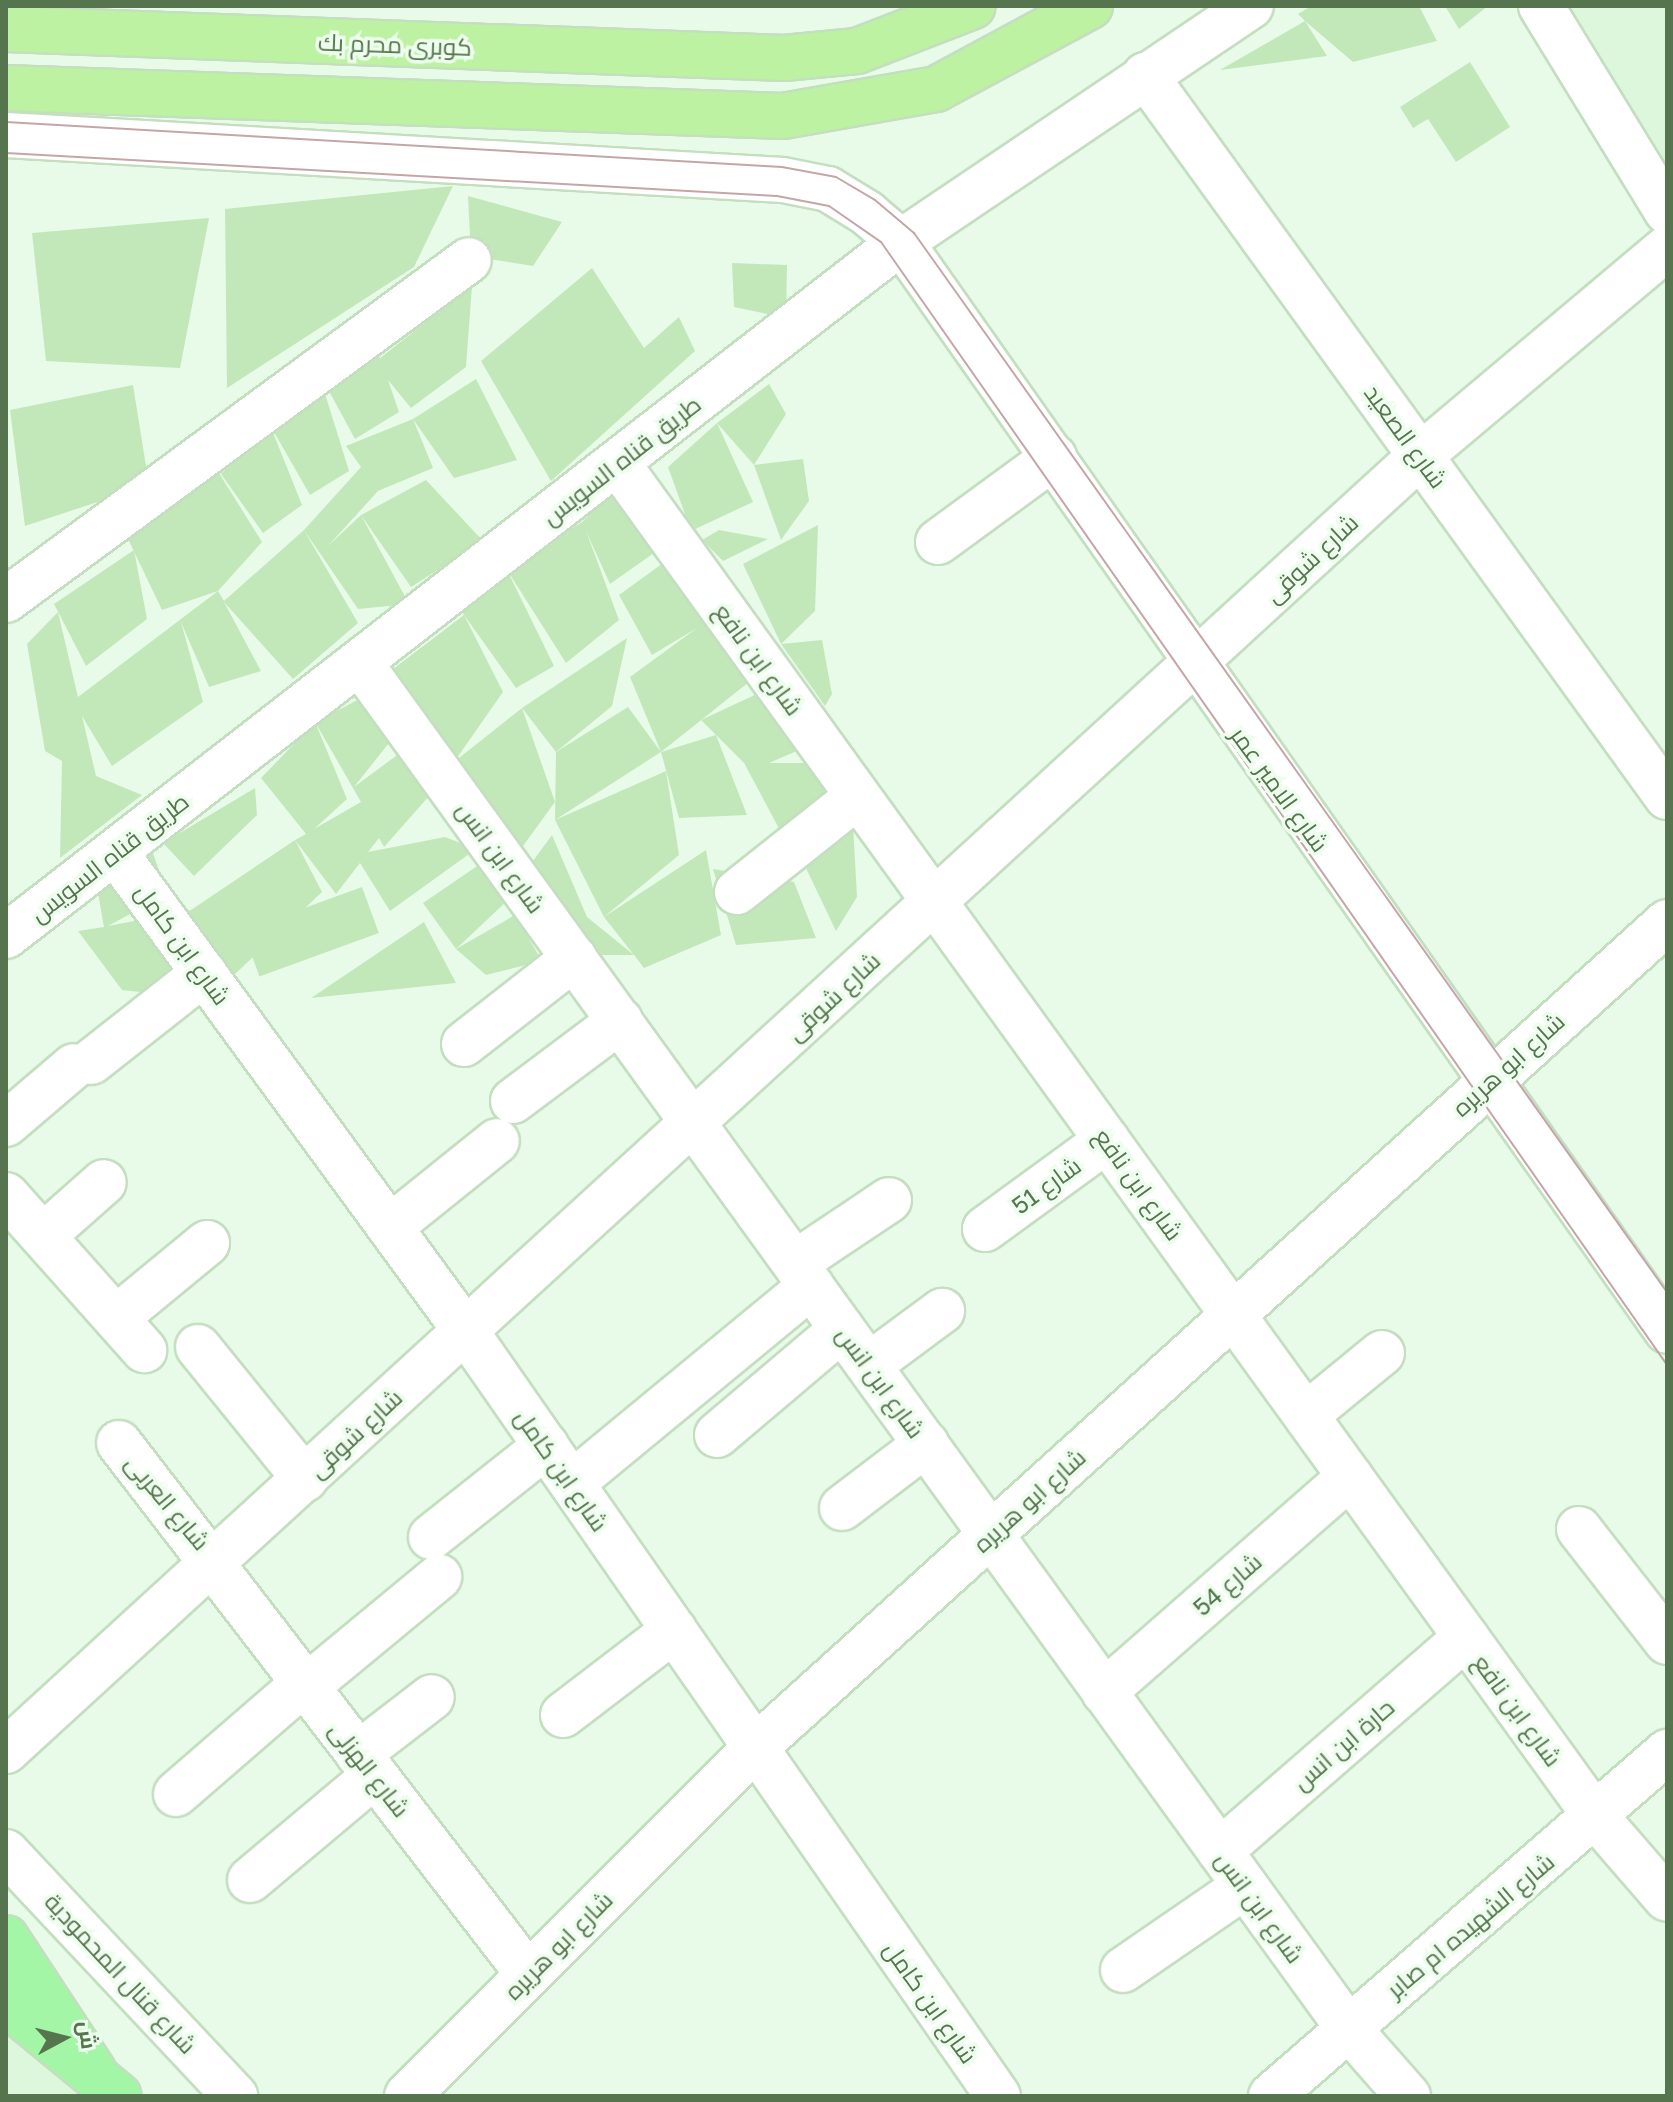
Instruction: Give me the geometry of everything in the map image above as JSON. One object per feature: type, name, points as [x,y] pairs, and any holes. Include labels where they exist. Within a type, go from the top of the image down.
[{"type":"highway","name":"كوبرى محرم بك","points":[[6,29],[784,58],[857,51],[973,6]]},
{"type":"highway","points":[[6,88],[783,116],[936,89],[1090,6]]},
{"type":"main road","points":[[6,1938],[107,2084]]},
{"type":"main road","points":[[6,2003],[107,2084]]},
{"type":"street","name":"طريق قناه السويس","points":[[6,936],[901,242],[1251,6]]},
{"type":"street","points":[[1541,6],[1667,212]]},
{"type":"street","name":"شارع الصعيد","points":[[1145,75],[1667,797]]},
{"type":"street","name":"شارع الامير عمر","points":[[6,135],[783,180],[828,189],[901,242],[1054,457],[1193,666],[1667,1331]]},
{"type":"street","name":"شارع شوقى","points":[[6,1751],[217,1561],[465,1330],[695,1124],[1420,456],[1667,248]]},
{"type":"street","points":[[6,600],[469,260]]},
{"type":"street","points":[[938,542],[1054,457]]},
{"type":"street","name":"شارع ابن نافع","points":[[618,464],[1596,1817],[1667,1899]]},
{"type":"street","name":"شارع ابن انس","points":[[360,663],[1348,2028],[1408,2096]]},
{"type":"street","points":[[737,892],[858,796]]},
{"type":"street","name":"شارع ابن كامل","points":[[115,852],[465,1330],[998,2096]]},
{"type":"street","name":"شارع ابو هريره","points":[[407,2096],[756,1747],[1667,922]]},
{"type":"street","points":[[464,1044],[574,958]]},
{"type":"street","points":[[6,1124],[204,973]]},
{"type":"street","points":[[513,1101],[620,1021]]},
{"type":"street","name":"شارع 51","points":[[985,1229],[1107,1140]]},
{"type":"street","points":[[390,1227],[497,1141]]},
{"type":"street","points":[[43,1236],[104,1182]]},
{"type":"street","points":[[6,1195],[130,1334],[207,1243]]},
{"type":"street","points":[[572,1483],[889,1200]]},
{"type":"street","points":[[869,1365],[942,1311]]},
{"type":"street","points":[[717,1435],[842,1329]]},
{"type":"street","points":[[198,1347],[305,1479]]},
{"type":"street","points":[[1306,1415],[1382,1353]]},
{"type":"street","name":"شارع العربى","points":[[119,1443],[217,1561]]},
{"type":"street","points":[[842,1508],[926,1444]]},
{"type":"street","points":[[176,1794],[305,1685],[546,1446]]},
{"type":"street","name":"شارع 54","points":[[1104,1692],[1350,1477]]},
{"type":"street","points":[[1579,1529],[1667,1642]]},
{"type":"street","name":"شارع الهزلى","points":[[217,1561],[305,1685],[528,1974]]},
{"type":"street","points":[[563,1715],[674,1630]]},
{"type":"street","name":"حارة ابن انس","points":[[1123,1970],[1232,1869],[1466,1637]]},
{"type":"street","points":[[250,1880],[432,1697]]},
{"type":"street","name":"شارع الشهيده ام صابر","points":[[1271,2096],[1596,1817],[1667,1752]]},
{"type":"street","name":"شارع قنال المحمودية","points":[[6,1852],[235,2096]]},
{"type":"shaded area","points":[[1569,6],[1667,6],[1667,168]]},
{"type":"shaded area","points":[[6,1986],[139,2096],[6,2096]]},
{"type":"building","points":[[1311,6],[1419,6],[1437,41],[1353,62],[1298,14]]},
{"type":"building","points":[[1445,6],[1488,6],[1459,29]]},
{"type":"building","points":[[1305,21],[1327,56],[1220,70]]},
{"type":"building","points":[[1470,62],[1510,127],[1456,162],[1428,119],[1413,128],[1400,107]]},
{"type":"building","points":[[453,186],[414,267],[227,388],[225,209]]},
{"type":"building","points":[[468,196],[562,222],[533,266],[471,256]]},
{"type":"building","points":[[209,218],[180,368],[46,361],[32,233]]},
{"type":"building","points":[[732,263],[787,265],[786,318],[734,307]]},
{"type":"building","points":[[592,268],[644,348],[679,317],[695,351],[551,481],[481,361]]},
{"type":"building","points":[[472,286],[466,367],[411,408],[388,380],[399,412],[355,439],[318,371],[374,342],[380,358]]},
{"type":"building","points":[[318,371],[349,471],[310,495],[263,412]]},
{"type":"building","points":[[476,379],[517,460],[454,478],[413,419]]},
{"type":"building","points":[[769,384],[786,414],[754,465],[717,423]]},
{"type":"building","points":[[133,385],[149,485],[25,526],[10,410]]},
{"type":"building","points":[[413,419],[433,468],[378,491],[328,546],[361,515],[409,604],[358,609],[304,530],[361,467],[346,446]]},
{"type":"building","points":[[717,423],[753,502],[691,531],[668,467]]},
{"type":"building","points":[[270,425],[302,505],[263,533],[221,474]]},
{"type":"building","points":[[649,456],[661,548],[610,584],[586,531],[619,620],[566,663],[507,570],[582,522]]},
{"type":"building","points":[[209,457],[262,542],[218,591],[162,610],[128,539]]},
{"type":"building","points":[[803,459],[809,501],[781,540],[754,465]]},
{"type":"building","points":[[426,480],[483,541],[411,587],[361,515]]},
{"type":"building","points":[[818,525],[815,611],[781,644],[743,564]]},
{"type":"building","points":[[304,530],[358,623],[293,679],[224,602],[261,671],[209,687],[181,622],[203,702],[112,766],[82,716],[96,776],[142,795],[60,858],[62,761],[45,751],[27,644],[58,612],[78,697],[218,591],[224,601]]},
{"type":"building","points":[[719,530],[768,539],[723,561],[702,540]]},
{"type":"building","points":[[134,550],[147,619],[86,666],[54,604]]},
{"type":"building","points":[[670,558],[704,623],[749,682],[661,752],[630,677],[697,628],[652,655],[619,595]]},
{"type":"building","points":[[507,570],[554,666],[516,688],[457,605]]},
{"type":"building","points":[[464,615],[503,692],[454,762],[522,708],[555,802],[515,857],[393,669]]},
{"type":"building","points":[[627,638],[612,706],[556,752],[522,708]]},
{"type":"building","points":[[822,640],[832,694],[825,706],[781,644]]},
{"type":"building","points":[[379,689],[404,724],[354,787],[404,750],[430,795],[384,847],[379,838],[368,852],[445,837],[476,849],[390,911],[360,863],[336,894],[295,840],[306,834],[261,778],[315,722]],"holes":[[[315,722],[361,802],[314,829],[347,799]]]},
{"type":"building","points":[[759,693],[806,747],[769,763],[807,763],[829,794],[782,834],[744,763],[701,720]]},
{"type":"building","points":[[628,707],[661,752],[555,820],[556,752]]},
{"type":"building","points":[[716,735],[747,815],[679,818],[661,752]]},
{"type":"building","points":[[666,771],[679,855],[604,917],[555,820]]},
{"type":"building","points":[[255,788],[257,815],[194,876],[163,843]]},
{"type":"building","points":[[853,824],[857,897],[836,931],[804,864]]},
{"type":"building","points":[[552,835],[587,917],[634,955],[600,955],[575,937],[527,869]]},
{"type":"building","points":[[295,840],[322,892],[234,975],[209,939],[250,1004],[122,990],[78,931],[104,927],[90,848],[151,847],[167,894],[108,926],[191,910]]},
{"type":"building","points":[[706,850],[721,935],[644,968],[604,917]]},
{"type":"building","points":[[486,860],[509,899],[456,949],[423,903]]},
{"type":"building","points":[[713,869],[794,882],[816,938],[736,945]]},
{"type":"building","points":[[362,887],[379,933],[259,976],[243,930]]},
{"type":"building","points":[[515,915],[542,961],[486,975],[456,949]]},
{"type":"building","points":[[424,922],[456,983],[311,998]]},
{"type":"tram line","points":[[6,122],[782,167],[836,177],[875,200],[914,233],[1667,1292]]},
{"type":"tram line","points":[[6,153],[777,196],[829,206],[881,242],[1667,1365]]}]
